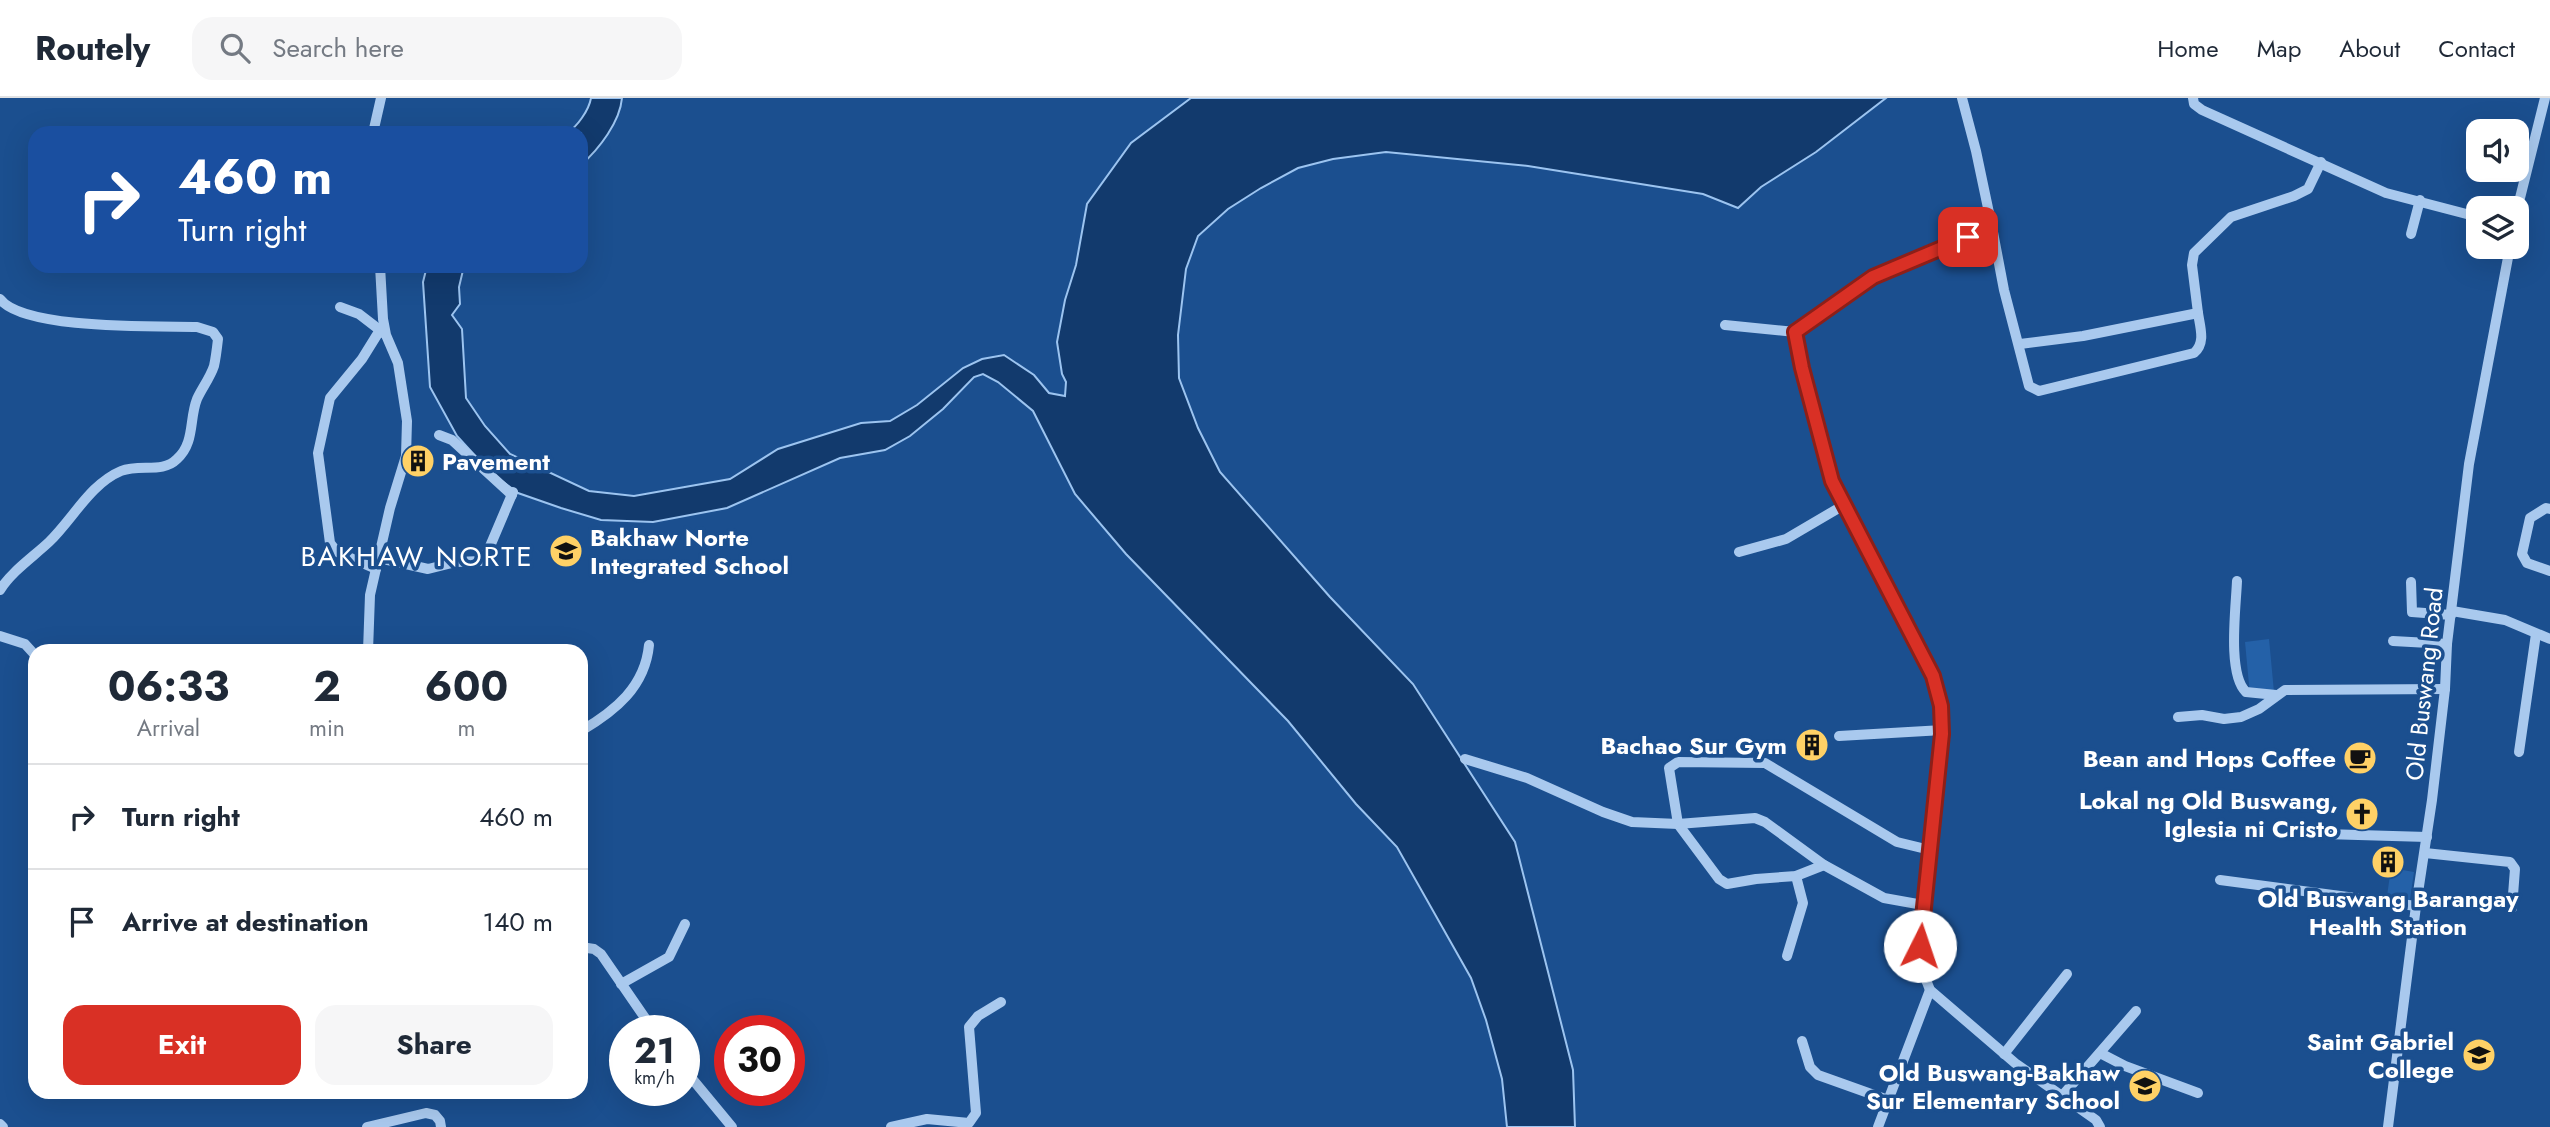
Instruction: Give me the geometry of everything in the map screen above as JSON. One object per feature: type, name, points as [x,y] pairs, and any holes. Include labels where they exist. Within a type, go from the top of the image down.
[{"type":"street","points":[[375,126],[381,98]]},
{"type":"street","points":[[1962,98],[1976,150],[2004,290],[2029,386],[2039,391],[2194,354],[2200,348],[2202,340],[2192,265],[2194,253],[2231,217],[2308,189],[2321,162]]},
{"type":"street","points":[[2193,98],[2194,104],[2202,110],[2386,192],[2466,213]]},
{"type":"street","points":[[2520,196],[2545,98]]},
{"type":"street","points":[[2538,124],[2550,128]]},
{"type":"street","points":[[2412,234],[2420,200]]},
{"type":"street","points":[[1725,325],[1795,332],[1873,277],[1992,227]]},
{"type":"street","name":"Old Buswang Road","points":[[2388,1127],[2427,837],[2469,464],[2508,259]]},
{"type":"street","points":[[368,644],[370,595],[405,456],[407,421],[398,363],[383,333],[380,273]]},
{"type":"street","points":[[0,299],[15,311],[46,320],[197,327],[213,332],[218,339],[214,365],[197,401],[191,434],[180,457],[162,468],[137,466],[121,471],[101,483],[52,539],[7,579],[0,590]]},
{"type":"street","points":[[340,307],[359,314],[383,333]]},
{"type":"street","points":[[2020,344],[2082,336],[2198,313]]},
{"type":"street","points":[[1795,332],[1832,481],[1933,676],[1941,706],[1943,730],[1919,962],[1930,990],[2004,1054],[2096,1120],[2100,1127]]},
{"type":"street","points":[[383,333],[330,398],[318,453],[330,543],[337,552],[378,563],[428,569],[456,562],[481,561],[488,551],[512,493],[452,440],[439,435]]},
{"type":"street","points":[[1739,552],[1786,539],[1844,505]]},
{"type":"street","points":[[2550,509],[2546,508],[2530,518],[2522,554],[2526,563],[2550,571]]},
{"type":"street","points":[[2237,581],[2236,677],[2246,692],[2276,695]]},
{"type":"street","points":[[2411,582],[2411,611],[2505,620],[2550,639]]},
{"type":"street","points":[[2519,752],[2536,634]]},
{"type":"street","points":[[0,636],[28,647]]},
{"type":"street","points":[[2393,641],[2447,644]]},
{"type":"street","points":[[588,726],[614,709],[631,691],[647,663],[649,645]]},
{"type":"street","points":[[2178,717],[2241,717],[2259,709],[2285,690],[2445,689]]},
{"type":"street","points":[[1839,736],[1943,730]]},
{"type":"street","points":[[1465,759],[1527,778],[1632,822],[1678,824],[1755,818],[1765,822],[1824,865],[1884,898],[1923,905]]},
{"type":"street","points":[[1824,865],[1796,876],[1727,884],[1719,879],[1678,824],[1669,768],[1678,762],[1765,763],[1897,842],[1930,850]]},
{"type":"street","points":[[2324,834],[2427,837]]},
{"type":"street","points":[[2425,853],[2510,862],[2515,869],[2512,908]]},
{"type":"street","points":[[1787,956],[1802,903],[1796,876]]},
{"type":"street","points":[[2220,880],[2416,906]]},
{"type":"street","points":[[621,984],[669,957],[685,924]]},
{"type":"street","points":[[588,948],[601,954],[643,1015]]},
{"type":"street","points":[[2004,1054],[2067,974]]},
{"type":"street","points":[[1878,1127],[1930,990]]},
{"type":"street","points":[[891,1127],[927,1119],[969,1123],[973,1119],[975,1113],[969,1027],[978,1016],[1001,1002]]},
{"type":"street","points":[[2062,1096],[2136,1011]]},
{"type":"street","points":[[1802,1041],[1811,1066],[1818,1075],[1888,1100]]},
{"type":"street","points":[[2100,1053],[2125,1066],[2198,1093]]},
{"type":"street","points":[[700,1088],[732,1127]]},
{"type":"street","points":[[368,1127],[426,1113],[435,1115],[441,1127]]},
{"type":"shaded area","points":[[591,98],[622,98],[608,134],[588,158],[588,126],[576,126],[588,108]]},
{"type":"shaded area","points":[[1191,98],[1886,98],[1816,152],[1761,187],[1738,208],[1703,194],[1528,166],[1386,152],[1333,159],[1298,168],[1228,209],[1198,236],[1186,269],[1178,335],[1179,378],[1198,428],[1220,472],[1330,597],[1413,684],[1515,842],[1573,1070],[1575,1127],[1507,1127],[1502,1079],[1471,978],[1397,847],[1356,804],[1288,721],[1126,554],[1075,494],[1033,411],[998,382],[983,374],[974,377],[943,409],[910,436],[885,450],[840,458],[727,508],[653,522],[601,520],[518,493],[490,472],[457,436],[430,387],[423,282],[425,273],[462,273],[459,287],[460,304],[452,315],[462,329],[466,398],[485,426],[510,454],[589,491],[634,496],[730,479],[778,449],[861,423],[890,421],[917,405],[963,368],[982,359],[1004,355],[1034,375],[1049,393],[1065,396],[1066,382],[1062,374],[1057,342],[1065,300],[1076,265],[1087,204],[1131,143]]},
{"type":"shaded area","points":[[2269,639],[2274,692],[2250,695],[2245,642]]},
{"type":"shaded area","points":[[2391,868],[2414,872],[2409,906],[2386,903]]},
{"type":"place","name":"Pavement","points":[[418,461]]},
{"type":"place","name":"Bakhaw Norte Integrated School","points":[[566,551]]},
{"type":"place","name":"Bachao Sur Gym","points":[[1812,745]]},
{"type":"place","name":"Bean and Hops Coffee","points":[[2360,758]]},
{"type":"place","name":"Lokal ng Old Buswang, Iglesia ni Cristo","points":[[2362,814]]},
{"type":"place","name":"Old Buswang Barangay Health Station","points":[[2388,862]]},
{"type":"place","name":"Saint Gabriel College","points":[[2479,1055]]},
{"type":"place","name":"Old Buswang-Bakhaw Sur Elementary School","points":[[2145,1086]]},
{"type":"district","name":"BAKHAW NORTE","points":[[417,556]]},
{"type":"route","points":[[1920,946],[1942,734],[1941,706],[1933,676],[1832,481],[1795,332],[1873,277],[1968,237]]}]
